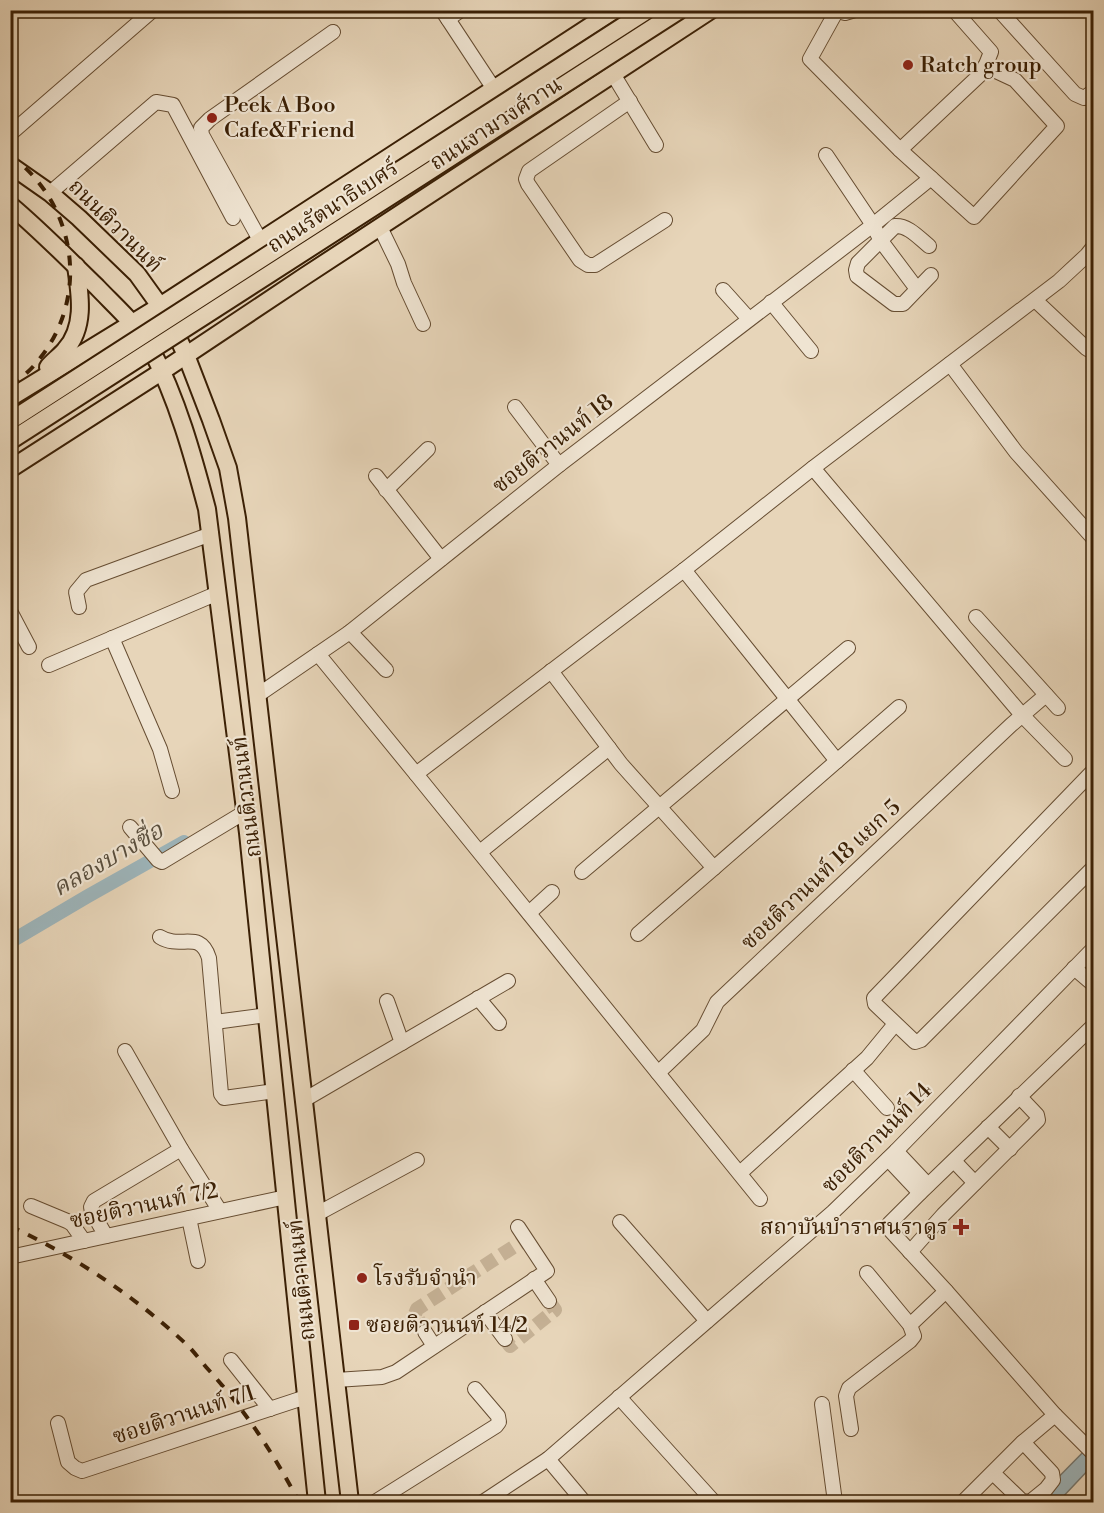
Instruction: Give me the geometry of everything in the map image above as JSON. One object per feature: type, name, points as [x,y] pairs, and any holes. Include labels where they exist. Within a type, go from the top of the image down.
[{"type":"main road","name":"ถนนงามวงศ์วาน","points":[[160,306],[615,10]]},
{"type":"main road","name":"ถนนรัตนาธิเบศร์","points":[[10,421],[648,10]]},
{"type":"main road","name":"ถนนรัตนาธิเบศร์","points":[[10,441],[680,10]]},
{"type":"main road","name":"ถนนงามวงศ์วาน","points":[[183,350],[305,276],[711,10]]},
{"type":"main road","name":"ถนนติวานนท์","points":[[10,165],[50,193],[79,218],[136,274],[160,306],[171,323],[183,350],[228,468],[237,518],[258,695],[350,1503]]},
{"type":"main road","name":"ถนนติวานนท์","points":[[10,205],[43,233],[76,266],[150,348],[183,427],[207,509],[248,832],[317,1503]]},
{"type":"main road","points":[[12,397],[66,349],[76,332],[80,298],[76,266]]},
{"type":"main road","points":[[134,328],[180,322],[264,275],[280,273],[305,276]]},
{"type":"main road","points":[[12,397],[134,328],[160,306]]},
{"type":"main road","points":[[10,416],[39,412],[134,351],[150,348],[183,350]]},
{"type":"main road","points":[[10,469],[161,372],[183,350]]},
{"type":"street","points":[[10,134],[153,10]]},
{"type":"street","points":[[461,10],[445,15],[494,89]]},
{"type":"street","points":[[855,10],[845,13],[834,11],[810,59],[900,150],[974,217],[1057,126],[1015,80],[985,66]]},
{"type":"street","points":[[900,150],[983,72],[991,52],[954,10]]},
{"type":"street","points":[[999,10],[1074,94],[1084,98],[1094,91]]},
{"type":"street","points":[[260,240],[202,135],[201,128],[210,118],[333,32]]},
{"type":"street","points":[[613,74],[656,145]]},
{"type":"street","points":[[630,101],[529,171],[526,178],[580,260],[588,265],[595,265],[664,220]]},
{"type":"street","points":[[50,193],[156,102],[172,105],[233,218]]},
{"type":"street","points":[[826,155],[873,225],[881,241],[917,289]]},
{"type":"street","name":"ซอยติวานนท์ 18","points":[[258,695],[350,632],[559,465],[873,225],[930,178]]},
{"type":"street","points":[[929,246],[906,228],[895,226],[858,263],[856,270],[857,276],[894,304],[903,304],[931,275]]},
{"type":"street","points":[[380,227],[423,324]]},
{"type":"street","points":[[416,774],[1035,300],[1066,275],[1094,246]]},
{"type":"street","points":[[723,290],[749,319]]},
{"type":"street","points":[[1035,300],[1094,353]]},
{"type":"street","points":[[771,302],[811,351]]},
{"type":"street","points":[[950,364],[1016,452],[1094,539]]},
{"type":"street","points":[[515,406],[559,465]]},
{"type":"street","points":[[386,490],[428,449]]},
{"type":"street","points":[[813,468],[1022,715],[1065,759]]},
{"type":"street","points":[[376,476],[441,559]]},
{"type":"street","points":[[79,607],[76,592],[86,580],[211,534]]},
{"type":"street","points":[[684,570],[837,761]]},
{"type":"street","points":[[49,666],[219,593]]},
{"type":"street","points":[[10,611],[29,647]]},
{"type":"street","points":[[976,617],[1058,708]]},
{"type":"street","points":[[350,632],[386,670]]},
{"type":"street","points":[[112,638],[160,749],[172,791]]},
{"type":"street","points":[[582,872],[848,648]]},
{"type":"street","points":[[318,654],[760,1199]]},
{"type":"street","points":[[551,671],[621,764],[714,868]]},
{"type":"street","name":"ซอยติวานนท์ 18 แยก 5","points":[[658,1073],[704,1030],[717,1002],[1046,695]]},
{"type":"street","points":[[638,934],[899,707]]},
{"type":"street","points":[[480,852],[609,748]]},
{"type":"street","points":[[1090,779],[874,998],[875,1004],[915,1041],[921,1040],[1094,867]]},
{"type":"street","points":[[130,827],[154,856],[164,861],[245,812]]},
{"type":"street","points":[[529,913],[552,892]]},
{"type":"street","points":[[160,937],[166,941],[199,942],[205,947],[209,958],[221,1095],[224,1098],[275,1091]]},
{"type":"street","name":"ซอยติวานนท์ 14","points":[[483,1503],[548,1459],[833,1212],[892,1155],[1094,948]]},
{"type":"street","points":[[1074,968],[1094,985]]},
{"type":"street","points":[[304,1100],[508,981]]},
{"type":"street","points":[[478,998],[499,1023]]},
{"type":"street","points":[[387,1001],[402,1043]]},
{"type":"street","points":[[215,1022],[267,1016]]},
{"type":"street","points":[[740,1173],[867,1058],[895,1024]]},
{"type":"street","points":[[1094,1025],[889,1224],[891,1231],[1055,1415],[1094,1454]]},
{"type":"street","points":[[124,1052],[220,1211]]},
{"type":"street","points":[[853,1070],[887,1108]]},
{"type":"street","points":[[910,1252],[943,1215],[1039,1119],[1019,1096]]},
{"type":"street","points":[[988,1127],[1010,1149]]},
{"type":"street","points":[[106,1236],[92,1212],[94,1202],[181,1149]]},
{"type":"street","points":[[892,1155],[924,1189]]},
{"type":"street","points":[[317,1214],[417,1160]]},
{"type":"street","points":[[954,1161],[975,1183]]},
{"type":"street","name":"ซอยติวานนท์ 7/2","points":[[10,1257],[286,1197]]},
{"type":"street","points":[[31,1206],[72,1224],[84,1241]]},
{"type":"street","points":[[189,1218],[198,1262]]},
{"type":"street","points":[[620,1222],[707,1321]]},
{"type":"street","points":[[336,1380],[382,1377],[396,1372],[547,1271],[518,1227]]},
{"type":"street","points":[[851,1429],[846,1395],[849,1388],[914,1336],[910,1325],[867,1273]]},
{"type":"street","points":[[534,1280],[549,1301]]},
{"type":"street","points":[[910,1325],[946,1291]]},
{"type":"street","points":[[485,1312],[505,1339]]},
{"type":"street","points":[[425,1332],[434,1346]]},
{"type":"street","points":[[231,1360],[270,1409]]},
{"type":"street","points":[[375,1503],[496,1426],[499,1422],[498,1416],[475,1389]]},
{"type":"street","name":"ซอยติวานนท์ 7/1","points":[[58,1423],[68,1462],[82,1471],[306,1397]]},
{"type":"street","points":[[619,1397],[714,1503]]},
{"type":"street","points":[[822,1404],[835,1503]]},
{"type":"street","points":[[966,1502],[1023,1442],[1055,1415]]},
{"type":"street","points":[[993,1473],[1022,1501],[1030,1502],[1046,1489],[1053,1480],[1052,1473],[1023,1442]]},
{"type":"street","points":[[548,1459],[584,1503]]},
{"type":"water","points":[[1093,1442],[1093,1465],[1058,1502],[1034,1502]]},
{"type":"waterway","name":"คลองบางซื่อ","points":[[10,942],[184,842]]},
{"type":"tunnel","points":[[425,1332],[415,1314],[417,1309],[526,1239]]},
{"type":"tunnel","points":[[505,1339],[510,1346],[555,1310],[549,1301]]},
{"type":"railway","points":[[10,155],[33,175],[50,199],[62,225],[69,253],[70,281],[65,310],[54,337],[34,365],[10,387]]},
{"type":"railway","points":[[10,1226],[57,1250],[102,1278],[145,1309],[188,1346],[245,1415],[279,1466],[299,1502]]},
{"type":"place","name":"Ratch group","points":[[908,65]]},
{"type":"place","name":"Peek A Boo Cafe&Friend","points":[[212,118]]},
{"type":"place","name":"สถาบันบำราศนราดูร","points":[[961,1227]]},
{"type":"place","name":"โรงรับจำนำ","points":[[362,1278]]},
{"type":"place","name":"ซอยติวานนท์ 14/2","points":[[354,1325]]}]
